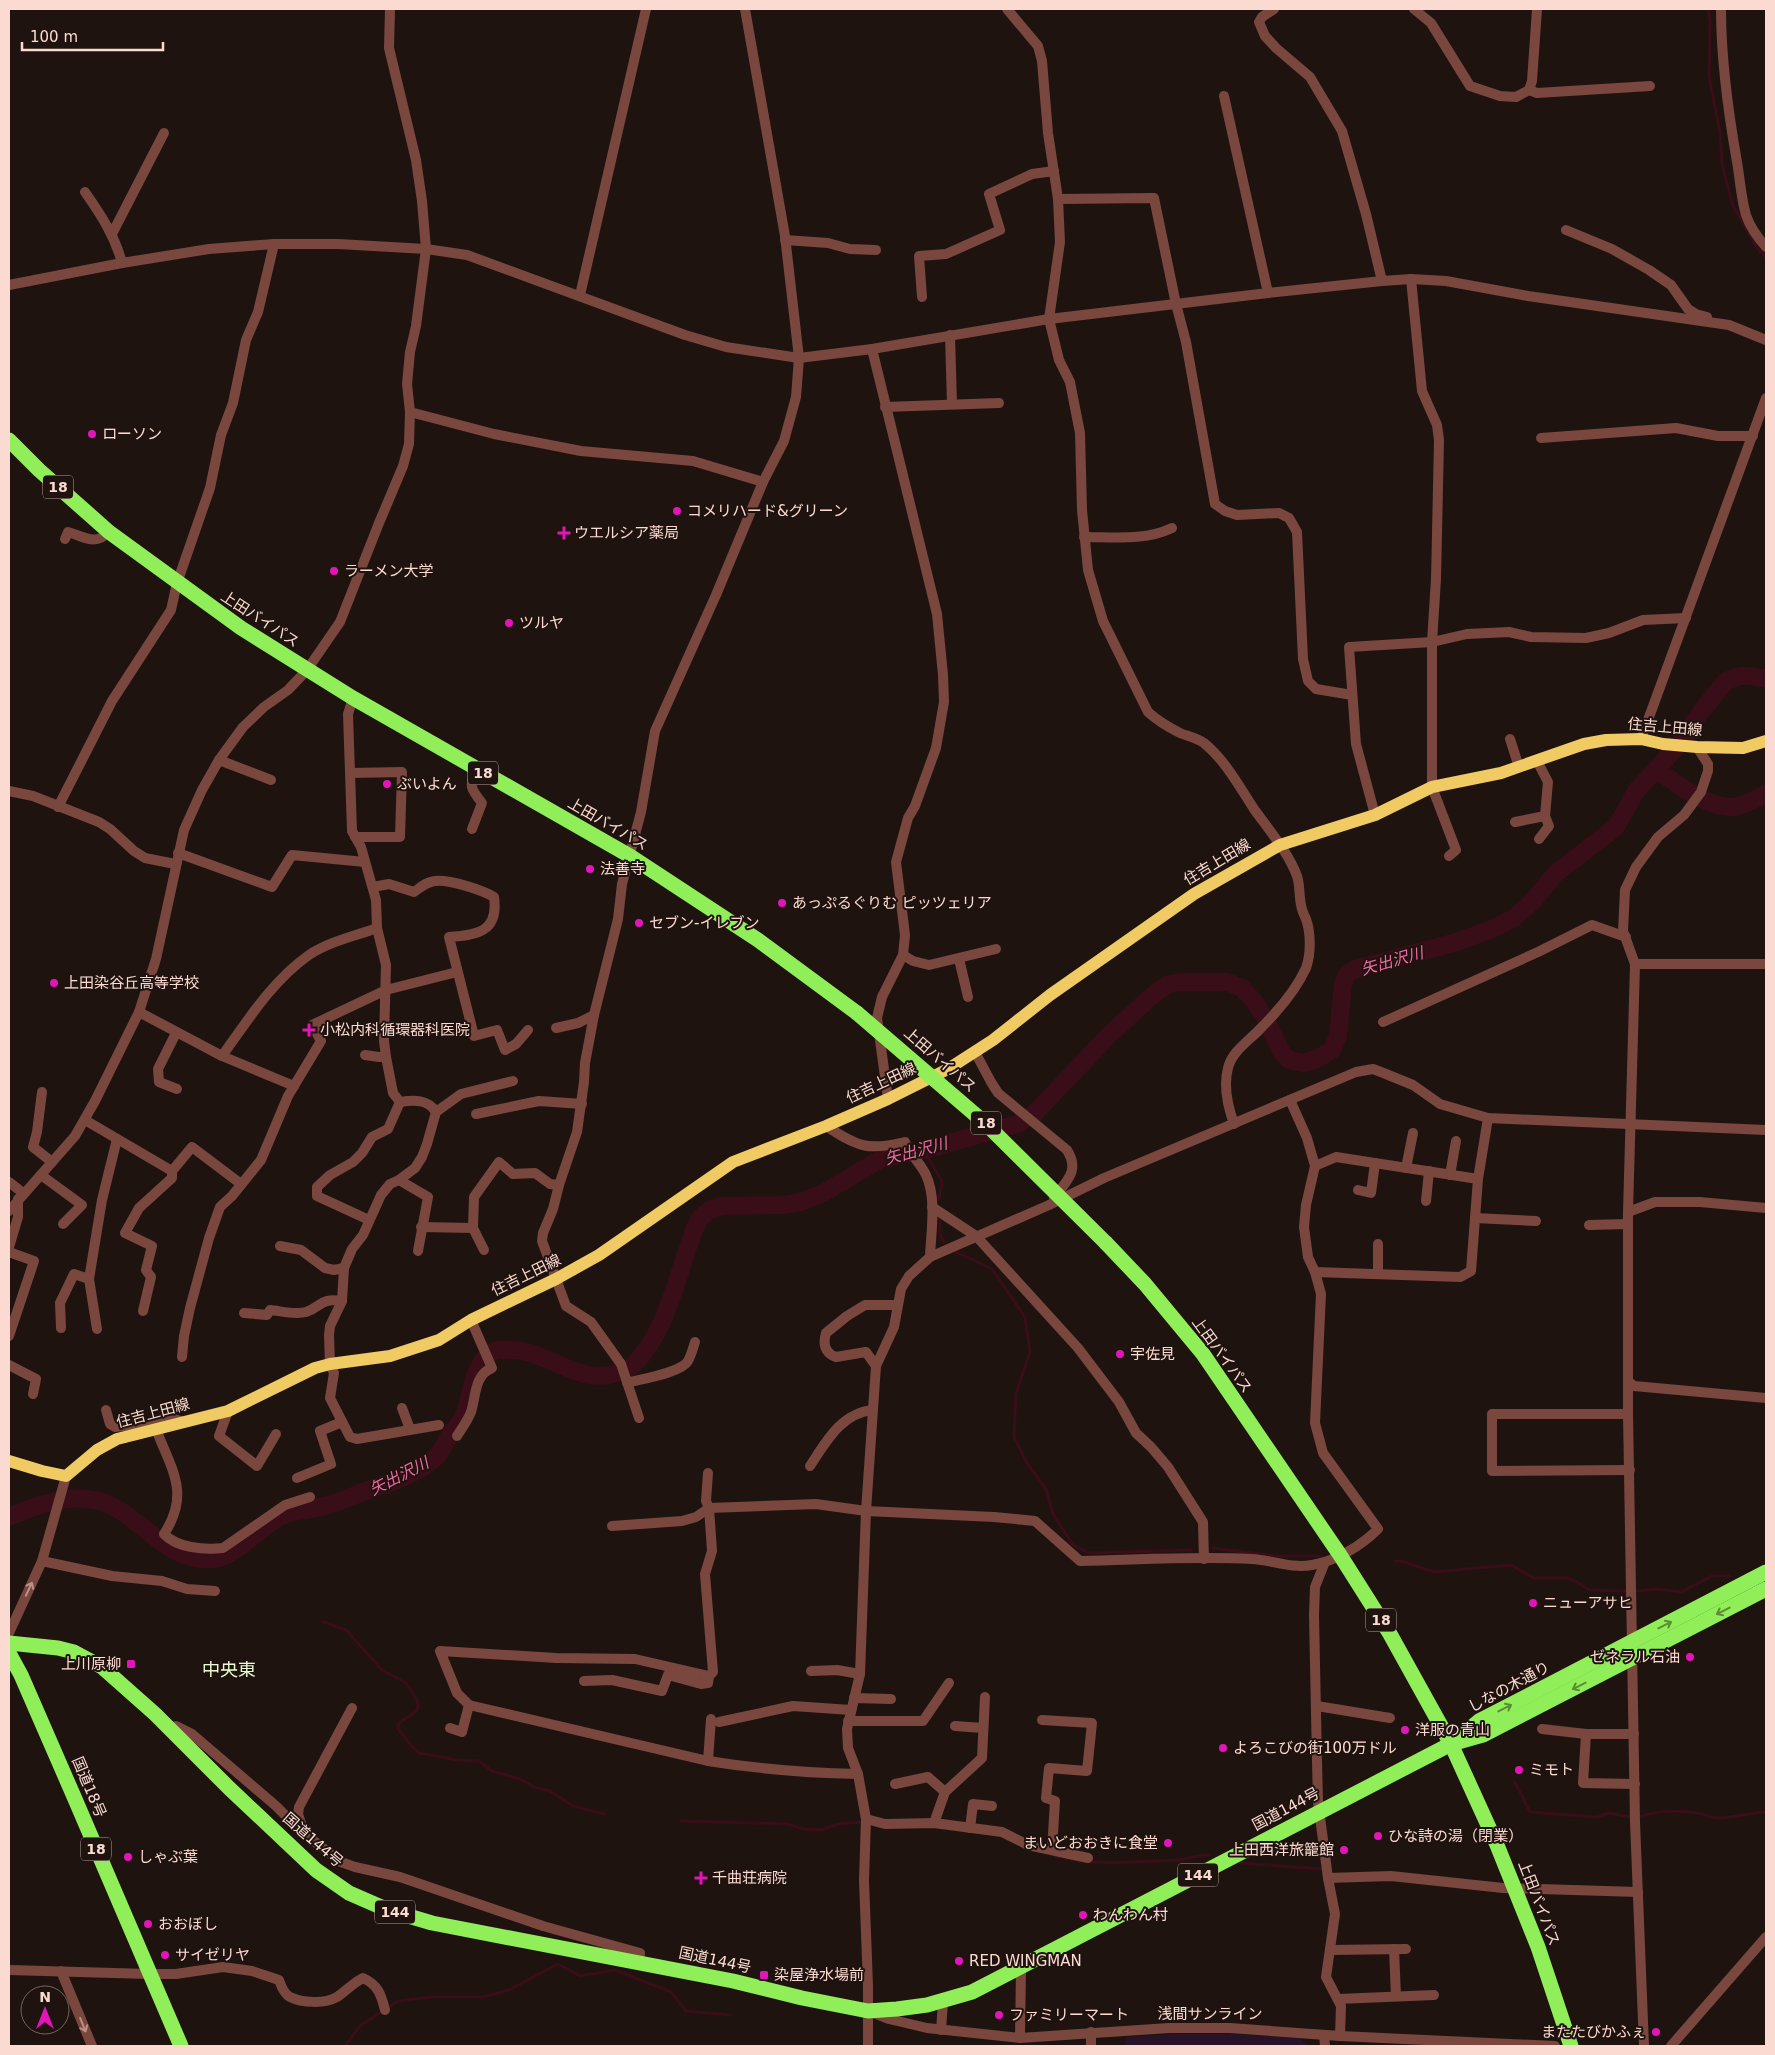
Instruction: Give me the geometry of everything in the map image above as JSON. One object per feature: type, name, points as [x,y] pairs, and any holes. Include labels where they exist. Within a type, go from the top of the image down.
[{"type":"highway","name":"上田バイパス","points":[[9,440],[39,470],[109,532],[241,628],[353,698],[630,856],[758,940],[857,1013],[985,1123],[1106,1243],[1145,1284],[1203,1354],[1340,1555],[1390,1634],[1451,1744],[1497,1845],[1538,1947],[1570,2046]]},
{"type":"highway","name":"しなの木通り","points":[[1451,1744],[1479,1721],[1766,1572]]},
{"type":"highway","name":"しなの木通り","points":[[1451,1744],[1483,1735],[1766,1589]]},
{"type":"highway","name":"国道144号","points":[[9,1643],[58,1648],[74,1652],[89,1659],[110,1673],[171,1729],[229,1788],[316,1870],[349,1893],[388,1910],[432,1923],[639,1962],[868,2011],[911,2008],[943,2002],[972,1992],[1451,1744]]},
{"type":"highway","name":"国道18号","points":[[9,1653],[21,1675],[75,1799],[180,2046]]},
{"type":"main road","name":"住吉上田線","points":[[66,1476],[107,1444],[151,1430],[228,1411],[315,1368],[330,1364],[390,1356],[440,1340],[471,1320],[556,1279],[599,1255],[733,1162],[826,1126],[888,1099],[948,1069],[975,1052],[1050,995],[1194,894],[1280,845],[1376,815],[1432,788],[1500,773],[1591,743],[1606,740],[1641,739],[1663,744],[1743,748],[1766,741]]},
{"type":"main road","points":[[9,1462],[66,1476]]},
{"type":"street","points":[[9,1211],[76,1136],[86,1120],[139,1012],[156,959],[175,864],[191,812],[220,760],[243,727],[264,707],[288,690],[307,670],[340,622],[403,466],[409,444],[410,412],[407,384],[410,352],[416,326],[426,249],[416,160],[389,48],[390,9]]},
{"type":"street","points":[[580,295],[646,9]]},
{"type":"street","points":[[639,1418],[621,1364],[591,1322],[566,1306],[542,1241],[577,1132],[582,1104],[585,1063],[594,1015],[611,953],[618,919],[622,884],[641,812],[655,731],[716,595],[763,482],[784,441],[796,397],[799,358],[785,240],[772,153],[752,58],[745,9]]},
{"type":"street","points":[[1007,9],[1038,46],[1042,62],[1048,133],[1058,198],[1060,242],[1049,319],[1059,360],[1070,382],[1080,433],[1084,537],[1088,570],[1103,621],[1148,712],[1158,722],[1202,742],[1236,781],[1280,845],[1296,874],[1299,884],[1301,908],[1307,921],[1310,954],[1301,978],[1273,1015],[1235,1053],[1227,1070],[1228,1108],[1234,1124]]},
{"type":"street","points":[[1274,9],[1262,17],[1259,22],[1265,36],[1276,48],[1310,77],[1342,131],[1366,214],[1382,281]]},
{"type":"street","points":[[1414,9],[1431,23],[1470,86],[1500,96],[1516,97],[1529,90],[1532,82],[1537,9]]},
{"type":"street","points":[[1721,9],[1727,105],[1742,197],[1746,216],[1766,247]]},
{"type":"street","points":[[1529,90],[1537,93],[1650,86]]},
{"type":"street","points":[[1224,96],[1268,293]]},
{"type":"street","points":[[112,234],[164,133]]},
{"type":"street","points":[[922,297],[919,256],[946,254],[1000,230],[989,194],[1032,174],[1054,171]]},
{"type":"street","points":[[86,192],[112,234],[122,263]]},
{"type":"street","points":[[1058,198],[1154,198],[1176,304],[1186,342],[1215,504],[1225,511],[1237,515],[1279,513],[1289,518],[1296,532],[1303,659],[1308,681],[1316,690],[1352,695]]},
{"type":"street","points":[[1566,230],[1612,249],[1649,270],[1671,285],[1688,309],[1711,320],[1712,323]]},
{"type":"street","points":[[785,240],[828,243],[850,249],[876,250]]},
{"type":"street","points":[[58,808],[112,701],[171,610],[177,583],[210,488],[221,435],[233,403],[246,340],[258,312],[274,244]]},
{"type":"street","points":[[9,285],[122,263],[209,249],[274,244],[338,244],[426,249],[467,255],[685,335],[726,348],[799,358],[872,349],[1049,319],[1268,293],[1382,281],[1412,280],[1446,281],[1528,296],[1729,325],[1766,340]]},
{"type":"street","points":[[1412,280],[1422,391],[1437,425],[1439,440],[1436,579],[1432,642],[1432,788],[1456,850],[1449,856]]},
{"type":"street","points":[[950,335],[952,404]]},
{"type":"street","points":[[872,349],[938,614],[944,702],[936,748],[915,806],[908,818],[896,862],[905,935],[903,955],[885,990],[877,1018],[888,1099]]},
{"type":"street","points":[[1641,739],[1766,398]]},
{"type":"street","points":[[885,407],[999,403]]},
{"type":"street","points":[[410,412],[494,434],[581,451],[693,461],[763,482]]},
{"type":"street","points":[[1541,438],[1676,428],[1718,436],[1753,436]]},
{"type":"street","points":[[1084,537],[1146,536],[1160,534],[1172,528]]},
{"type":"street","points":[[65,540],[68,532],[97,541],[109,532]]},
{"type":"street","points":[[1376,815],[1356,744],[1349,647],[1432,642],[1466,634],[1509,632],[1531,637],[1586,638],[1609,633],[1643,620],[1686,618]]},
{"type":"street","points":[[353,698],[348,714],[352,831],[360,846],[376,900],[377,928],[386,965],[384,1041],[393,1093],[400,1102]]},
{"type":"street","points":[[1510,738],[1519,767]]},
{"type":"street","points":[[1644,2046],[1635,1784],[1628,1414],[1628,1212],[1635,964],[1623,931],[1625,890],[1636,867],[1658,837],[1684,815],[1699,795],[1708,771],[1708,764],[1692,746]]},
{"type":"street","points":[[220,760],[271,780]]},
{"type":"street","points":[[1537,761],[1548,782],[1546,816],[1549,826],[1539,839]]},
{"type":"street","points":[[472,830],[482,803],[471,789],[470,784],[476,769]]},
{"type":"street","points":[[351,773],[402,772],[400,837],[355,837]]},
{"type":"street","points":[[9,791],[33,796],[58,808],[99,822],[145,858],[175,864]]},
{"type":"street","points":[[1515,822],[1546,816]]},
{"type":"street","points":[[178,853],[272,887],[292,855],[365,862]]},
{"type":"street","points":[[373,887],[389,884],[414,892],[424,884],[436,881],[482,890],[494,898],[496,908],[490,925],[484,931],[449,938],[457,972],[474,1036],[497,1030],[504,1050],[516,1044],[528,1030]]},
{"type":"street","points":[[1384,1022],[1538,952],[1592,925],[1626,937]]},
{"type":"street","points":[[222,1056],[268,992],[310,954],[377,928]]},
{"type":"street","points":[[903,955],[913,961],[929,965],[996,949]]},
{"type":"street","points":[[959,959],[968,997]]},
{"type":"street","points":[[1635,964],[1766,964]]},
{"type":"street","points":[[182,1356],[190,1308],[209,1238],[220,1206],[260,1160],[294,1086],[321,1041],[312,1025],[386,990],[457,972]]},
{"type":"street","points":[[139,1012],[222,1056],[294,1086]]},
{"type":"street","points":[[556,1028],[578,1023],[594,1015]]},
{"type":"street","points":[[176,1033],[158,1069],[159,1082],[177,1089]]},
{"type":"street","points":[[975,1052],[990,1082],[998,1093],[1067,1150],[1073,1163],[1071,1174],[1049,1205]]},
{"type":"street","points":[[365,1055],[379,1058],[386,1056]]},
{"type":"street","points":[[868,2046],[864,1880],[866,1820],[858,1774],[846,1739],[848,1721],[860,1674],[866,1511],[876,1366],[894,1327],[901,1289],[908,1276],[930,1257],[976,1236],[1049,1205],[1104,1178],[1356,1072],[1373,1070],[1413,1085],[1440,1104],[1488,1118],[1766,1130]]},
{"type":"street","points":[[439,1425],[357,1438],[350,1437],[330,1398],[334,1373],[330,1364],[330,1326],[342,1301],[344,1268],[352,1248],[363,1235],[381,1195],[390,1184],[415,1168],[422,1157],[428,1144],[436,1112],[461,1094],[513,1081]]},
{"type":"street","points":[[42,1092],[37,1132],[33,1147],[52,1162]]},
{"type":"street","points":[[612,1526],[682,1521],[696,1517],[709,1508],[816,1504],[866,1511],[994,1517],[1035,1521],[1080,1561],[1254,1558],[1293,1566],[1309,1566],[1326,1562],[1367,1540],[1378,1529],[1323,1453],[1315,1423],[1320,1294],[1316,1272],[1308,1257],[1304,1227],[1306,1205],[1315,1166],[1307,1138],[1290,1100]]},
{"type":"street","points":[[400,1102],[422,1101],[433,1107],[436,1112]]},
{"type":"street","points":[[476,1114],[539,1101],[582,1104]]},
{"type":"street","points":[[369,1220],[317,1196],[317,1187],[330,1175],[354,1162],[372,1137],[388,1129],[400,1102]]},
{"type":"street","points":[[1316,1272],[1460,1277],[1471,1271],[1478,1179],[1488,1118]]},
{"type":"street","points":[[86,1120],[172,1171]]},
{"type":"street","points":[[826,1126],[854,1144],[868,1147],[883,1147],[905,1142],[926,1176],[932,1208],[930,1257]]},
{"type":"street","points":[[1406,1168],[1413,1133]]},
{"type":"street","points":[[97,1329],[89,1280],[102,1200],[117,1139]]},
{"type":"street","points":[[1450,1175],[1456,1141]]},
{"type":"street","points":[[142,1311],[151,1277],[146,1270],[152,1246],[125,1233],[139,1208],[172,1178],[172,1171],[192,1146],[241,1184]]},
{"type":"street","points":[[1315,1166],[1336,1157],[1478,1179]]},
{"type":"street","points":[[484,1250],[474,1228],[474,1196],[499,1162],[513,1174],[535,1173],[550,1184],[559,1185]]},
{"type":"street","points":[[1358,1190],[1372,1193],[1375,1163]]},
{"type":"street","points":[[1426,1201],[1429,1171]]},
{"type":"street","points":[[41,1175],[82,1205],[63,1224]]},
{"type":"street","points":[[399,1180],[428,1198],[421,1227],[418,1251]]},
{"type":"street","points":[[9,1182],[21,1196],[18,1217],[9,1247]]},
{"type":"street","points":[[1628,1212],[1655,1202],[1700,1202],[1766,1208]]},
{"type":"street","points":[[932,1208],[976,1236],[1078,1348],[1119,1402],[1136,1433],[1168,1467],[1203,1522],[1204,1558]]},
{"type":"street","points":[[1475,1218],[1536,1221]]},
{"type":"street","points":[[1590,1225],[1628,1224]]},
{"type":"street","points":[[421,1227],[474,1228]]},
{"type":"street","points":[[1378,1244],[1378,1274]]},
{"type":"street","points":[[280,1246],[301,1250],[325,1268],[334,1270],[344,1268]]},
{"type":"street","points":[[9,1252],[34,1261],[9,1336]]},
{"type":"street","points":[[61,1328],[60,1303],[74,1274],[89,1280]]},
{"type":"street","points":[[244,1313],[267,1315],[270,1310],[296,1313],[306,1312],[328,1299],[342,1301]]},
{"type":"street","points":[[876,1366],[866,1352],[836,1357],[828,1353],[824,1344],[826,1333],[847,1316],[865,1305],[897,1305]]},
{"type":"street","points":[[457,1436],[470,1414],[478,1384],[485,1371],[492,1368],[471,1320]]},
{"type":"street","points":[[627,1382],[676,1370],[684,1366],[688,1361],[695,1342]]},
{"type":"street","points":[[9,1365],[36,1379],[33,1394]]},
{"type":"street","points":[[1628,1381],[1634,1386],[1766,1398]]},
{"type":"street","points":[[402,1408],[410,1429]]},
{"type":"street","points":[[106,1410],[112,1426],[145,1427],[151,1430],[178,1486],[178,1504],[171,1524],[164,1534],[169,1540],[215,1549],[223,1548],[285,1505],[310,1497]]},
{"type":"street","points":[[810,1466],[829,1437],[842,1422],[854,1415],[873,1410]]},
{"type":"street","points":[[228,1411],[219,1436],[257,1466],[276,1434]]},
{"type":"street","points":[[1628,1414],[1492,1414],[1492,1471],[1630,1470]]},
{"type":"street","points":[[126,1426],[174,1418],[182,1422]]},
{"type":"street","points":[[297,1478],[332,1464],[320,1431],[342,1422]]},
{"type":"street","points":[[584,1681],[612,1680],[662,1691],[668,1675],[700,1684],[708,1683],[712,1672],[705,1574],[712,1551],[709,1508],[706,1501],[708,1473]]},
{"type":"street","points":[[9,1633],[42,1561],[66,1476]]},
{"type":"street","points":[[42,1561],[112,1576],[162,1581],[187,1590],[215,1591]]},
{"type":"street","points":[[1326,1562],[1316,1587],[1314,1615],[1320,1811],[1328,1878],[1335,1914],[1326,1976],[1340,2006],[1340,2036]]},
{"type":"street","points":[[709,1676],[635,1659],[556,1658],[440,1651],[457,1693],[469,1705],[708,1761],[751,1767],[858,1774]]},
{"type":"street","points":[[811,1671],[837,1670],[860,1674]]},
{"type":"street","points":[[848,1721],[923,1721],[949,1683]]},
{"type":"street","points":[[934,1823],[945,1792],[982,1758],[985,1697]]},
{"type":"street","points":[[854,1698],[891,1699]]},
{"type":"street","points":[[450,1728],[462,1732],[469,1705]]},
{"type":"street","points":[[708,1761],[715,1720],[793,1706],[851,1710]]},
{"type":"street","points":[[1317,1706],[1390,1718]]},
{"type":"street","points":[[306,1835],[298,1820],[299,1807],[352,1708]]},
{"type":"street","points":[[1042,1720],[1092,1723],[1086,1771],[1049,1768],[1046,1798],[1055,1801],[1052,1850]]},
{"type":"street","points":[[171,1729],[176,1726],[192,1734],[276,1806],[306,1835],[335,1857],[355,1868],[400,1877],[543,1926],[640,1953],[639,1962]]},
{"type":"street","points":[[955,1726],[984,1728]]},
{"type":"street","points":[[1542,1729],[1563,1733],[1634,1734]]},
{"type":"street","points":[[1586,1734],[1583,1783],[1635,1784]]},
{"type":"street","points":[[895,1784],[928,1778],[945,1792]]},
{"type":"street","points":[[970,1828],[973,1804],[992,1806]]},
{"type":"street","points":[[866,1820],[885,1824],[934,1823],[1002,1832],[1028,1845],[1088,1858]]},
{"type":"street","points":[[1328,1878],[1390,1876],[1514,1888],[1638,1892]]},
{"type":"street","points":[[1671,2046],[1766,1937]]},
{"type":"street","points":[[1394,1949],[1396,1996]]},
{"type":"street","points":[[1330,1950],[1406,1949]]},
{"type":"street","points":[[1020,2038],[1021,1967]]},
{"type":"street","points":[[9,1970],[149,1974],[176,1974],[223,1968],[252,1971],[279,1980],[283,1991],[289,1997],[308,2001],[325,2001],[336,1997],[354,1982],[363,1978],[374,1983],[385,2010]]},
{"type":"street","points":[[61,1971],[92,2046]]},
{"type":"street","points":[[1338,1999],[1434,1995]]},
{"type":"street","points":[[940,2030],[943,2002]]},
{"type":"street","name":"浅間サンライン","points":[[868,2011],[909,2024],[940,2030],[1020,2038],[1169,2028],[1230,2028],[1340,2036],[1556,2046]]},
{"type":"street","points":[[1091,2032],[1091,2046]]},
{"type":"street","points":[[1324,2035],[1325,2046]]},
{"type":"shaded area","points":[[1170,2034],[1234,2034],[1298,2038],[1311,2046],[1125,2046],[1125,2037]]},
{"type":"waterway","points":[[1708,9],[1710,20],[1709,76],[1720,132],[1722,164],[1733,206],[1758,249],[1766,257]]},
{"type":"waterway","name":"矢出沢川","points":[[9,1517],[30,1508],[65,1499],[77,1498],[100,1501],[115,1507],[154,1537],[182,1554],[197,1558],[214,1559],[231,1553],[281,1516],[335,1503],[419,1470],[440,1453],[460,1422],[466,1409],[477,1370],[488,1355],[496,1350],[520,1350],[590,1375],[605,1376],[632,1366],[644,1353],[663,1320],[695,1228],[700,1218],[710,1210],[721,1206],[783,1205],[801,1202],[823,1193],[881,1159],[924,1150],[1018,1124],[1035,1113],[1109,1035],[1154,994],[1169,984],[1180,982],[1227,982],[1242,988],[1264,1016],[1282,1053],[1289,1060],[1303,1063],[1317,1059],[1332,1050],[1338,1036],[1343,984],[1347,974],[1356,969],[1460,941],[1497,927],[1514,918],[1533,901],[1555,874],[1616,827],[1636,791],[1676,748],[1700,713],[1726,681],[1740,676],[1766,679]]},
{"type":"waterway","points":[[1657,770],[1693,795],[1724,807],[1742,805],[1766,794]]},
{"type":"waterway","points":[[924,1150],[942,1182],[939,1199]]},
{"type":"waterway","points":[[940,1219],[940,1234],[944,1242]]},
{"type":"waterway","points":[[956,1252],[992,1269],[1025,1317],[1030,1352],[1016,1394],[1014,1437],[1027,1463],[1046,1489],[1053,1514],[1073,1545],[1089,1553],[1191,1550]]},
{"type":"waterway","points":[[1213,1548],[1275,1556],[1321,1556]]},
{"type":"waterway","points":[[1395,1561],[1401,1561],[1434,1572],[1511,1565],[1534,1578],[1567,1578],[1590,1590],[1627,1591]]},
{"type":"waterway","points":[[1634,1591],[1657,1589],[1681,1592],[1712,1576],[1729,1576]]},
{"type":"waterway","points":[[324,1622],[346,1630],[382,1670],[406,1683],[417,1700],[418,1708],[399,1723],[398,1729],[419,1753],[457,1760],[479,1761],[492,1771],[520,1779],[534,1787],[550,1791],[573,1806],[604,1814]]},
{"type":"waterway","points":[[1515,1782],[1530,1812],[1597,1817],[1608,1813],[1631,1817]]},
{"type":"waterway","points":[[1640,1817],[1670,1811],[1704,1814],[1712,1818],[1766,1812]]},
{"type":"waterway","points":[[681,1821],[788,1824],[803,1829],[822,1830],[838,1824],[862,1822]]},
{"type":"waterway","points":[[1056,1856],[1086,1861],[1148,1862],[1179,1860],[1209,1855]]},
{"type":"waterway","points":[[1240,1863],[1324,1869]]},
{"type":"waterway","points":[[345,2046],[360,2026],[398,2001],[430,1997],[483,1997],[509,1990],[558,1964],[580,1976],[615,1970],[671,1992],[686,2011],[731,2015]]},
{"type":"place","name":"ローソン","points":[[92,434]]},
{"type":"place","name":"コメリハード&グリーン","points":[[677,511]]},
{"type":"place","name":"ウエルシア薬局","points":[[564,533]]},
{"type":"place","name":"ラーメン大学","points":[[334,571]]},
{"type":"place","name":"ツルヤ","points":[[509,623]]},
{"type":"place","name":"ぶいよん","points":[[387,784]]},
{"type":"place","name":"法善寺","points":[[590,869]]},
{"type":"place","name":"あっぷるぐりむ ピッツェリア","points":[[782,903]]},
{"type":"place","name":"セブン-イレブン","points":[[639,923]]},
{"type":"place","name":"上田染谷丘高等学校","points":[[54,983]]},
{"type":"place","name":"小松内科循環器科医院","points":[[309,1030]]},
{"type":"place","name":"宇佐見","points":[[1120,1354]]},
{"type":"place","name":"ニューアサヒ","points":[[1533,1603]]},
{"type":"place","name":"ゼネラル石油","points":[[1690,1657]]},
{"type":"place","name":"上川原柳","points":[[131,1664]]},
{"type":"place","name":"洋服の青山","points":[[1405,1730]]},
{"type":"place","name":"よろこびの街100万ドル","points":[[1223,1748]]},
{"type":"place","name":"ミモト","points":[[1519,1770]]},
{"type":"place","name":"ひな詩の湯（閉業）","points":[[1378,1836]]},
{"type":"place","name":"まいどおおきに食堂","points":[[1168,1843]]},
{"type":"place","name":"上田西洋旅籠館","points":[[1344,1850]]},
{"type":"place","name":"しゃぶ葉","points":[[128,1857]]},
{"type":"place","name":"千曲荘病院","points":[[701,1878]]},
{"type":"place","name":"わんわん村","points":[[1083,1915]]},
{"type":"place","name":"おおぼし","points":[[148,1924]]},
{"type":"place","name":"サイゼリヤ","points":[[165,1955]]},
{"type":"place","name":"RED WINGMAN","points":[[959,1961]]},
{"type":"place","name":"染屋浄水場前","points":[[764,1975]]},
{"type":"place","name":"ファミリーマート","points":[[999,2015]]},
{"type":"place","name":"またたびかふぇ","points":[[1656,2032]]},
{"type":"district","name":"中央東","points":[[229,1669]]}]
